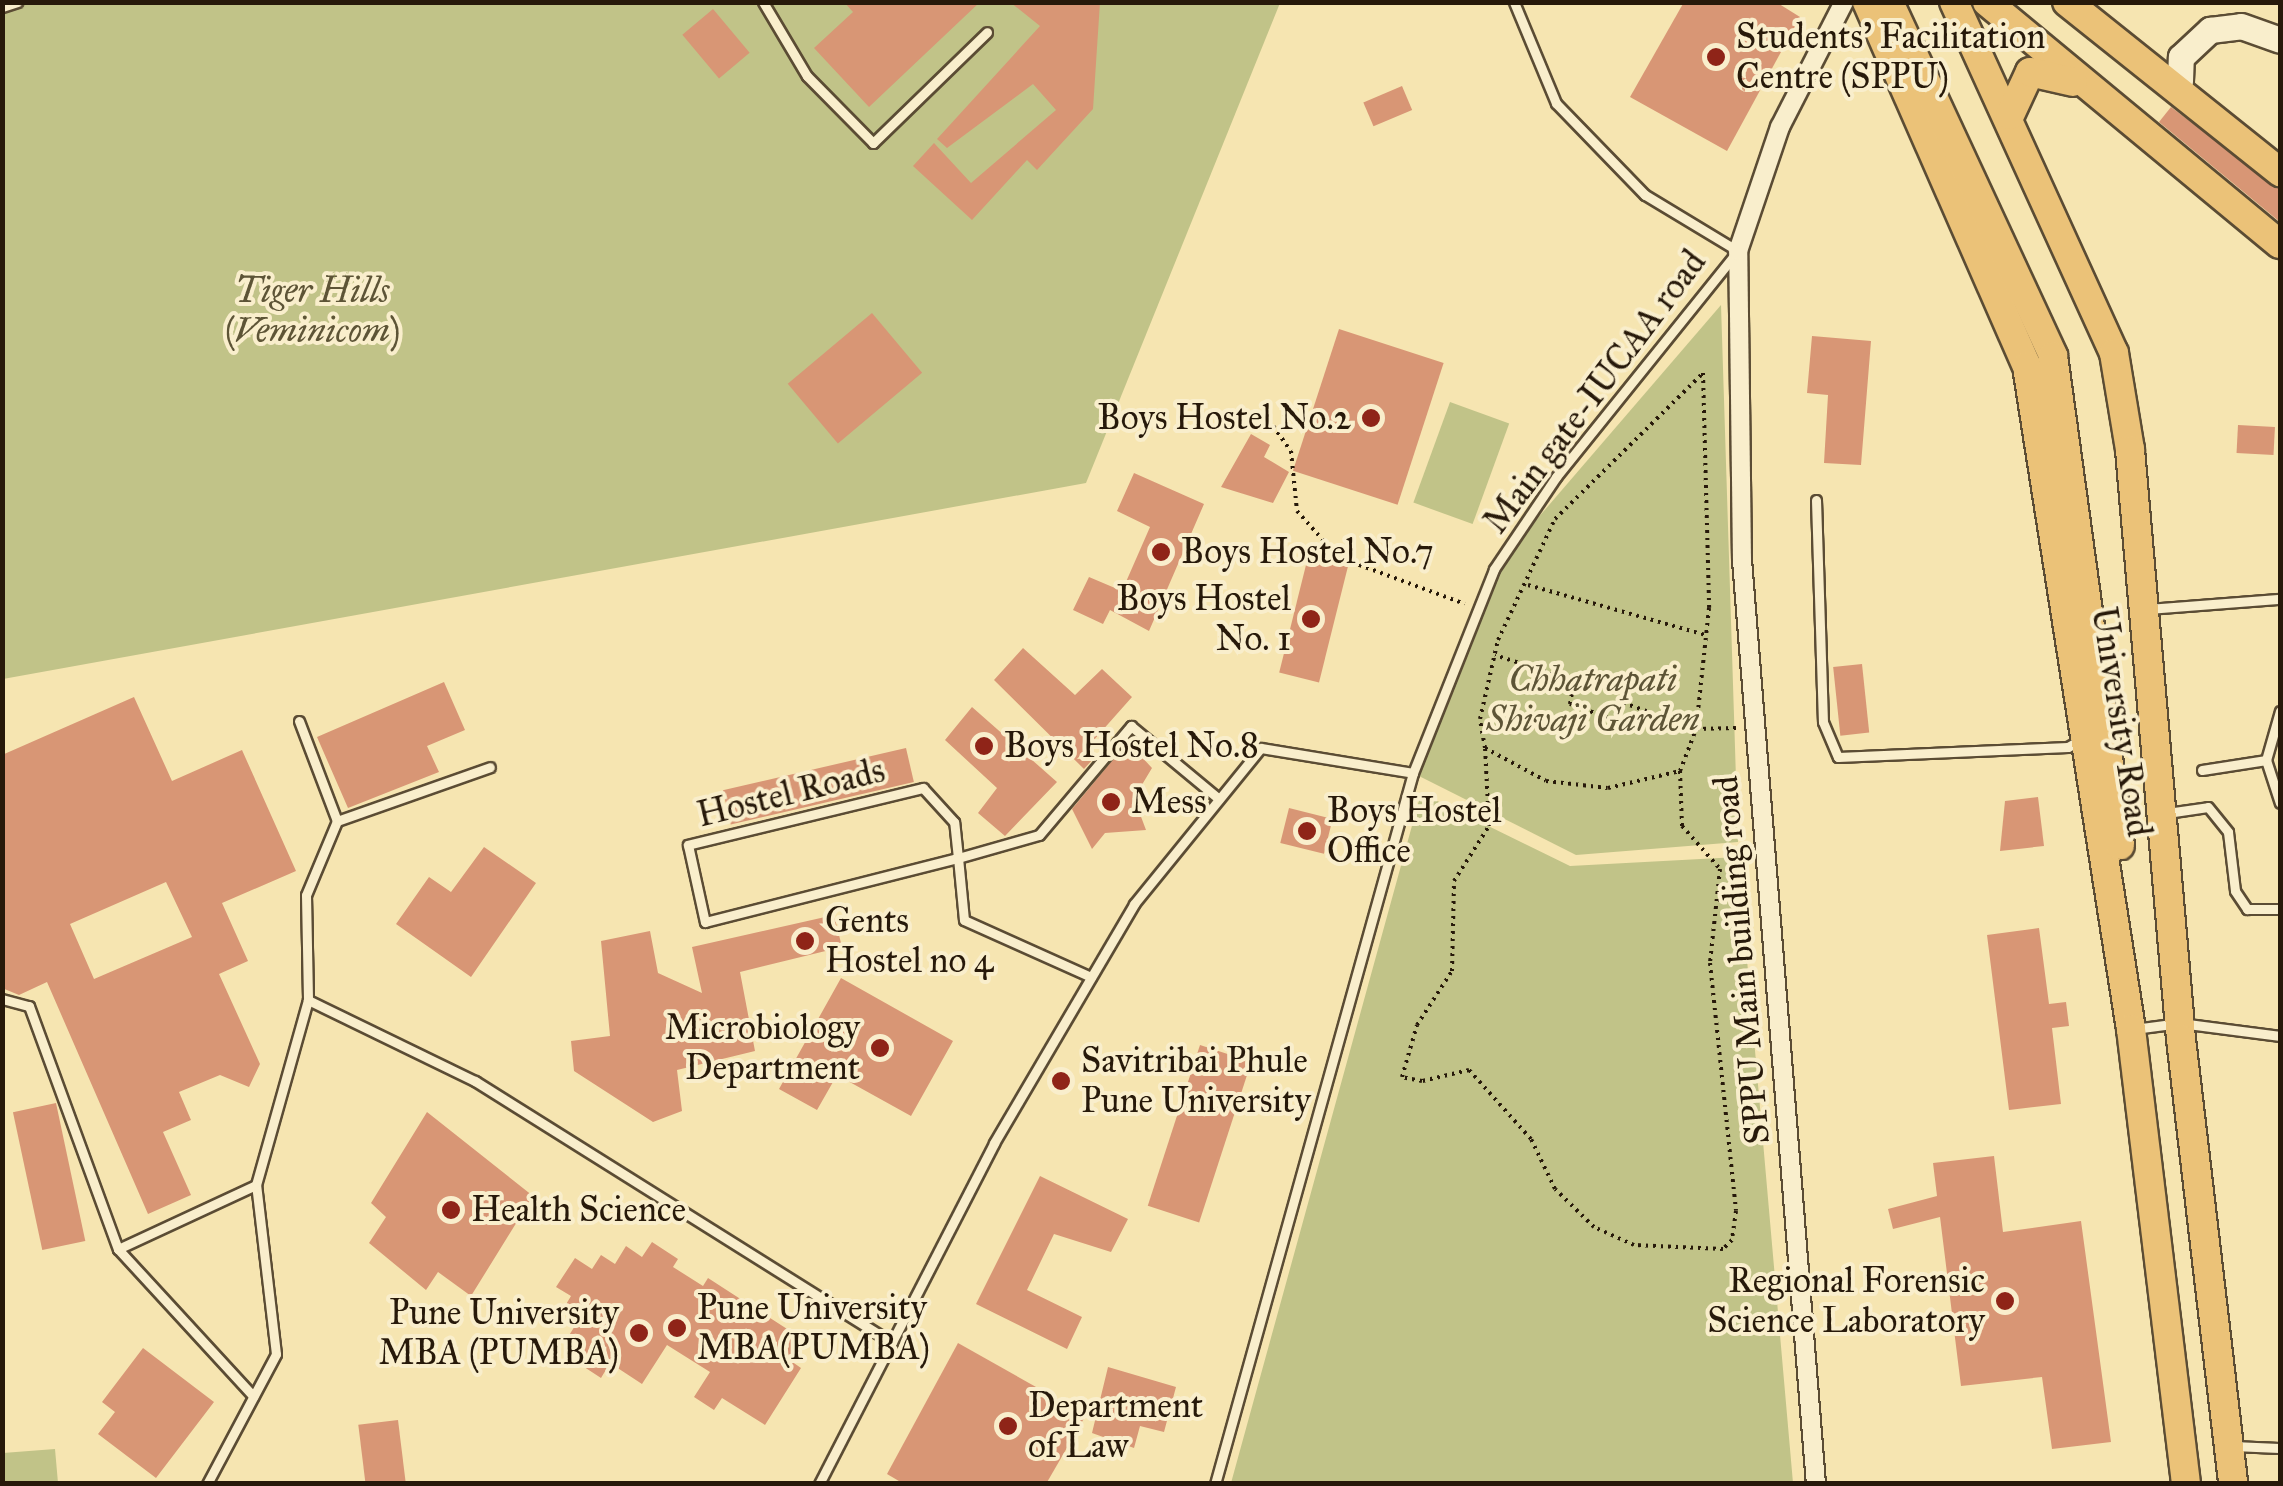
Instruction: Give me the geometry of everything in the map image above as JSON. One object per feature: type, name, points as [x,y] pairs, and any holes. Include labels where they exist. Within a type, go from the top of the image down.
[{"type":"main road","name":"University Road","points":[[1868,2],[2027,366],[2129,1018],[2186,1484]]},
{"type":"main road","points":[[1889,2],[2054,356],[2133,943],[2129,1018]]},
{"type":"main road","name":"University Road","points":[[1954,2],[2010,115],[2114,353],[2180,1023],[2234,1484]]},
{"type":"main road","points":[[1987,2],[2280,244]]},
{"type":"main road","points":[[2010,2],[2280,223]]},
{"type":"main road","points":[[2067,2],[2280,172]]},
{"type":"main road","points":[[2080,2],[2280,162]]},
{"type":"main road","points":[[2180,81],[2181,56],[2192,40],[2241,26],[2280,40]]},
{"type":"main road","points":[[2010,115],[2030,72],[2060,76],[2096,95]]},
{"type":"street","name":"SPPU Main building road","points":[[1816,1484],[1742,560],[1738,250],[1780,127],[1844,2]]},
{"type":"lane","points":[[2,6],[18,2]]},
{"type":"lane","points":[[763,2],[807,76],[873,143],[987,32]]},
{"type":"lane","points":[[1514,2],[1556,103],[1644,195],[1738,250]]},
{"type":"lane","name":"Main gate-IUCAA road","points":[[1215,1484],[1413,773],[1494,569],[1556,477],[1738,250]]},
{"type":"lane","points":[[1816,500],[1823,722],[1838,757],[2068,746],[2084,738]]},
{"type":"lane","points":[[2142,610],[2280,599]]},
{"type":"lane","points":[[2280,711],[2266,760],[2280,803]]},
{"type":"lane","points":[[208,1484],[276,1354],[256,1185],[308,1000],[306,895],[337,821],[300,722]]},
{"type":"lane","name":"Hostel Roads","points":[[958,858],[954,822],[923,788],[688,845],[704,922],[958,858],[1039,836],[1130,726],[1218,800]]},
{"type":"lane","points":[[819,1484],[994,1143],[1134,904],[1260,748],[1413,773]]},
{"type":"lane","points":[[2202,770],[2266,760]]},
{"type":"lane","points":[[337,821],[490,767]]},
{"type":"lane","points":[[2160,814],[2208,807],[2228,832],[2234,892],[2247,908],[2280,909]]},
{"type":"lane","points":[[958,858],[964,920],[1091,977]]},
{"type":"lane","points":[[2,999],[29,1006],[118,1248],[253,1396]]},
{"type":"lane","points":[[308,1000],[475,1080],[892,1344]]},
{"type":"lane","points":[[2129,1018],[2280,1036]]},
{"type":"lane","points":[[118,1248],[256,1185]]},
{"type":"lane","points":[[2229,1446],[2280,1448]]},
{"type":"path","points":[[1702,373],[1706,635],[1696,729],[1680,771],[1682,826],[1720,870],[1710,963],[1736,1212],[1732,1240],[1723,1249],[1634,1245],[1594,1227],[1555,1188],[1531,1138],[1470,1070],[1422,1081],[1402,1076],[1417,1025],[1452,972],[1454,881],[1489,826],[1480,719],[1495,655],[1555,519],[1591,476],[1702,373]]},
{"type":"path","points":[[1269,420],[1292,451],[1297,511],[1338,556],[1478,610]]},
{"type":"path","points":[[1333,564],[1338,556]]},
{"type":"path","points":[[1527,585],[1706,635]]},
{"type":"path","points":[[1495,655],[1574,681],[1570,704],[1614,720],[1624,703],[1696,729],[1756,728]]},
{"type":"path","points":[[1485,748],[1578,789],[1680,771]]},
{"type":"green space","name":"Tiger Hills (Veminicom)","points":[[17,2],[1280,3],[1086,483],[3,679],[2,7]]},
{"type":"green space","name":"Chhatrapati Shivaji Garden","points":[[1721,305],[1738,842],[1576,855],[1413,773],[1494,569]]},
{"type":"green space","points":[[1450,402],[1509,424],[1473,524],[1413,503]]},
{"type":"green space","points":[[1421,793],[1570,866],[1738,857],[1793,1483],[1231,1483]]},
{"type":"green space","points":[[55,1449],[58,1483],[3,1483],[3,1453]]},
{"type":"building","points":[[844,2],[980,2],[869,107],[814,48],[853,12]]},
{"type":"building","points":[[1010,2],[1100,2],[1093,109],[1037,170],[1027,160],[972,220],[913,166],[934,143],[971,183],[1056,110],[1033,84],[947,148],[937,139],[1040,26]]},
{"type":"building","name":"Students' Facilitation Centre (SPPU)","points":[[1684,2],[1776,2],[1800,17],[1727,151],[1630,97]]},
{"type":"building","points":[[713,9],[750,53],[719,78],[682,35]]},
{"type":"building","points":[[1402,86],[1412,110],[1373,126],[1363,102]]},
{"type":"building","points":[[2171,107],[2280,189],[2280,222],[2159,122]]},
{"type":"building","points":[[872,313],[922,373],[838,443],[788,384]]},
{"type":"building","name":"Boys Hostel No.2","points":[[1339,329],[1444,363],[1398,505],[1293,471]]},
{"type":"building","points":[[1812,336],[1871,341],[1861,465],[1824,463],[1828,395],[1807,393]]},
{"type":"building","points":[[2238,425],[2275,427],[2273,455],[2237,453]]},
{"type":"building","points":[[1251,434],[1270,445],[1264,457],[1289,472],[1273,503],[1221,487]]},
{"type":"building","name":"Boys Hostel No.7","points":[[1134,473],[1204,504],[1149,631],[1110,610],[1103,624],[1073,610],[1089,577],[1122,591],[1150,527],[1117,511]]},
{"type":"building","name":"Boys Hostel No. 1","points":[[1308,557],[1348,567],[1319,682],[1279,672]]},
{"type":"building","points":[[1023,648],[1075,695],[1102,669],[1132,697],[1077,759],[1094,758],[1084,769],[994,680]]},
{"type":"building","points":[[1862,664],[1869,733],[1840,736],[1833,667]]},
{"type":"building","points":[[444,682],[465,730],[427,746],[439,772],[348,808],[317,737]]},
{"type":"building","points":[[134,697],[172,781],[242,750],[296,871],[222,903],[248,961],[219,974],[260,1064],[249,1087],[220,1075],[179,1092],[191,1120],[163,1132],[191,1195],[148,1214],[47,982],[19,995],[2,988],[2,755]],"holes":[[[166,882],[192,937],[94,979],[70,924]]]},
{"type":"building","points":[[972,707],[1057,782],[1005,836],[978,813],[997,788],[945,740]]},
{"type":"building","points":[[906,748],[914,782],[731,824],[723,790]]},
{"type":"building","name":"Mess","points":[[1139,754],[1152,768],[1134,798],[1146,830],[1105,833],[1092,849],[1072,809],[1116,756]]},
{"type":"building","points":[[2038,797],[2044,846],[2000,851],[2005,801]]},
{"type":"building","name":"Boys Hostel Office","points":[[1289,808],[1333,819],[1324,854],[1280,843]]},
{"type":"building","points":[[484,847],[536,883],[471,977],[396,924],[429,877],[451,892]]},
{"type":"building","points":[[834,915],[842,947],[740,972],[755,1051],[677,1070],[682,1111],[653,1122],[574,1071],[571,1041],[610,1036],[601,941],[650,931],[658,973],[702,993],[692,947]]},
{"type":"building","points":[[2039,928],[2049,1004],[2066,1002],[2069,1026],[2052,1028],[2061,1104],[2009,1110],[1987,935]]},
{"type":"building","points":[[841,978],[953,1041],[911,1116],[837,1075],[817,1110],[779,1089]]},
{"type":"building","points":[[1200,1045],[1251,1062],[1199,1222],[1148,1206]]},
{"type":"building","points":[[56,1103],[85,1241],[42,1250],[13,1112]]},
{"type":"building","name":"Health Science","points":[[427,1112],[533,1196],[471,1296],[438,1272],[426,1290],[369,1243],[386,1217],[371,1203]]},
{"type":"building","points":[[1994,1156],[2003,1232],[2081,1221],[2111,1442],[2052,1449],[2042,1377],[1961,1386],[1940,1217],[1893,1229],[1888,1209],[1937,1196],[1933,1163]]},
{"type":"building","points":[[1040,1176],[1128,1219],[1111,1252],[1054,1234],[1027,1290],[1082,1317],[1067,1349],[976,1304]]},
{"type":"building","name":"Pune University MBA (PUMBA)","points":[[652,1242],[678,1259],[673,1267],[703,1286],[708,1278],[801,1338],[788,1359],[801,1368],[765,1425],[722,1398],[714,1410],[694,1397],[710,1372],[667,1345],[642,1384],[610,1363],[601,1378],[575,1361],[584,1347],[568,1337],[578,1321],[562,1311],[571,1296],[556,1287],[575,1258],[592,1269],[601,1255],[615,1264],[626,1246],[642,1257]]},
{"type":"building","name":"Department of Law","points":[[958,1343],[1086,1415],[1046,1484],[904,1484],[887,1474]]},
{"type":"building","points":[[143,1348],[214,1402],[156,1478],[98,1434],[115,1412],[102,1402]]},
{"type":"building","points":[[1108,1367],[1176,1387],[1164,1432],[1140,1426],[1134,1448],[1092,1433]]},
{"type":"building","points":[[398,1420],[406,1482],[366,1484],[358,1425]]},
{"type":"place","name":"Students' Facilitation Centre (SPPU)","points":[[1716,57]]},
{"type":"place","name":"Boys Hostel No.2","points":[[1371,418]]},
{"type":"place","name":"Boys Hostel No.7","points":[[1161,552]]},
{"type":"place","name":"Boys Hostel No. 1","points":[[1311,619]]},
{"type":"place","name":"Boys Hostel No.8","points":[[984,746]]},
{"type":"place","name":"Mess","points":[[1111,802]]},
{"type":"place","name":"Boys Hostel Office","points":[[1307,831]]},
{"type":"place","name":"Gents Hostel no 4","points":[[805,941]]},
{"type":"place","name":"Microbiology Department","points":[[880,1048]]},
{"type":"place","name":"Savitribai Phule Pune University","points":[[1061,1081]]},
{"type":"place","name":"Health Science","points":[[451,1210]]},
{"type":"place","name":"Regional Forensic Science Laboratory","points":[[2005,1301]]},
{"type":"place","name":"Pune University MBA(PUMBA)","points":[[677,1328]]},
{"type":"place","name":"Pune University MBA (PUMBA)","points":[[639,1333]]},
{"type":"place","name":"Department of Law","points":[[1008,1426]]}]
